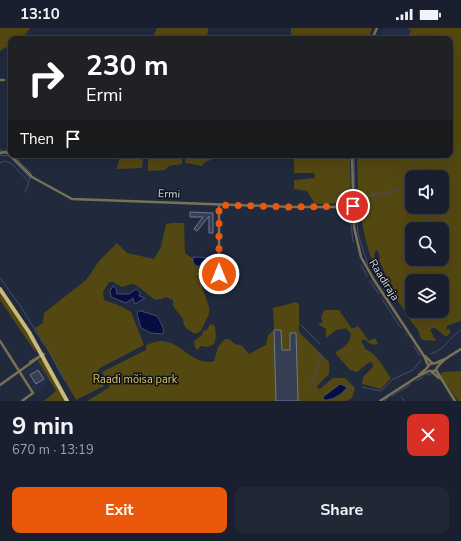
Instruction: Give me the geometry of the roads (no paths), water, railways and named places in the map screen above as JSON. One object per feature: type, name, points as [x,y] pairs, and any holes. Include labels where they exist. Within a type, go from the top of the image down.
[{"type":"main road","points":[[0,288],[30,332],[68,401]]},
{"type":"main road","points":[[43,354],[68,401]]},
{"type":"main road","points":[[38,359],[45,360]]},
{"type":"street","name":"Ermi","points":[[13,158],[32,177],[72,199],[292,207],[353,206]]},
{"type":"street","name":"Raadiraja","points":[[352,158],[355,233],[364,263],[424,356],[431,372],[439,378]]},
{"type":"street","points":[[219,205],[219,274]]},
{"type":"street","points":[[0,341],[20,370],[32,393],[22,401]]},
{"type":"street","points":[[417,377],[436,369],[446,359],[461,349]]},
{"type":"street","points":[[20,370],[38,359],[43,354]]},
{"type":"street","points":[[0,385],[38,356],[43,354]]},
{"type":"street","name":"Raadiraja","points":[[424,356],[433,363]]},
{"type":"street","points":[[380,401],[417,377],[428,366],[446,359]]},
{"type":"street","points":[[433,363],[439,378],[455,401]]},
{"type":"waterway","points":[[0,155],[8,156]]},
{"type":"waterway","points":[[11,158],[30,178],[30,180]]},
{"type":"waterway","points":[[16,158],[31,173]]},
{"type":"waterway","points":[[354,158],[355,193]]},
{"type":"waterway","points":[[0,163],[5,161],[11,163],[29,182],[25,192]]},
{"type":"waterway","points":[[361,197],[401,190]]},
{"type":"waterway","points":[[356,210],[358,234],[368,265]]},
{"type":"waterway","points":[[427,214],[431,222]]},
{"type":"waterway","points":[[435,222],[444,214]]},
{"type":"waterway","points":[[350,215],[353,242]]},
{"type":"waterway","points":[[361,265],[367,276]]},
{"type":"waterway","points":[[0,278],[21,307],[45,346]]},
{"type":"waterway","points":[[370,281],[379,294]]},
{"type":"waterway","points":[[382,299],[401,328]]},
{"type":"waterway","points":[[301,325],[319,343]]},
{"type":"waterway","points":[[431,354],[444,346],[461,330]]},
{"type":"waterway","points":[[414,346],[420,356]]},
{"type":"waterway","points":[[47,348],[65,381]]},
{"type":"waterway","points":[[311,385],[322,356],[314,349]]},
{"type":"waterway","points":[[362,387],[381,391],[393,379],[413,370],[421,360]]},
{"type":"waterway","points":[[426,375],[433,374]]},
{"type":"waterway","points":[[416,381],[423,377]]},
{"type":"waterway","points":[[392,396],[411,384]]},
{"type":"waterway","points":[[346,387],[353,387]]},
{"type":"waterway","points":[[401,397],[405,401]]},
{"type":"waterway","points":[[384,401],[388,398]]},
{"type":"park label","name":"Raadi mõisa park","points":[[135,379]]}]
